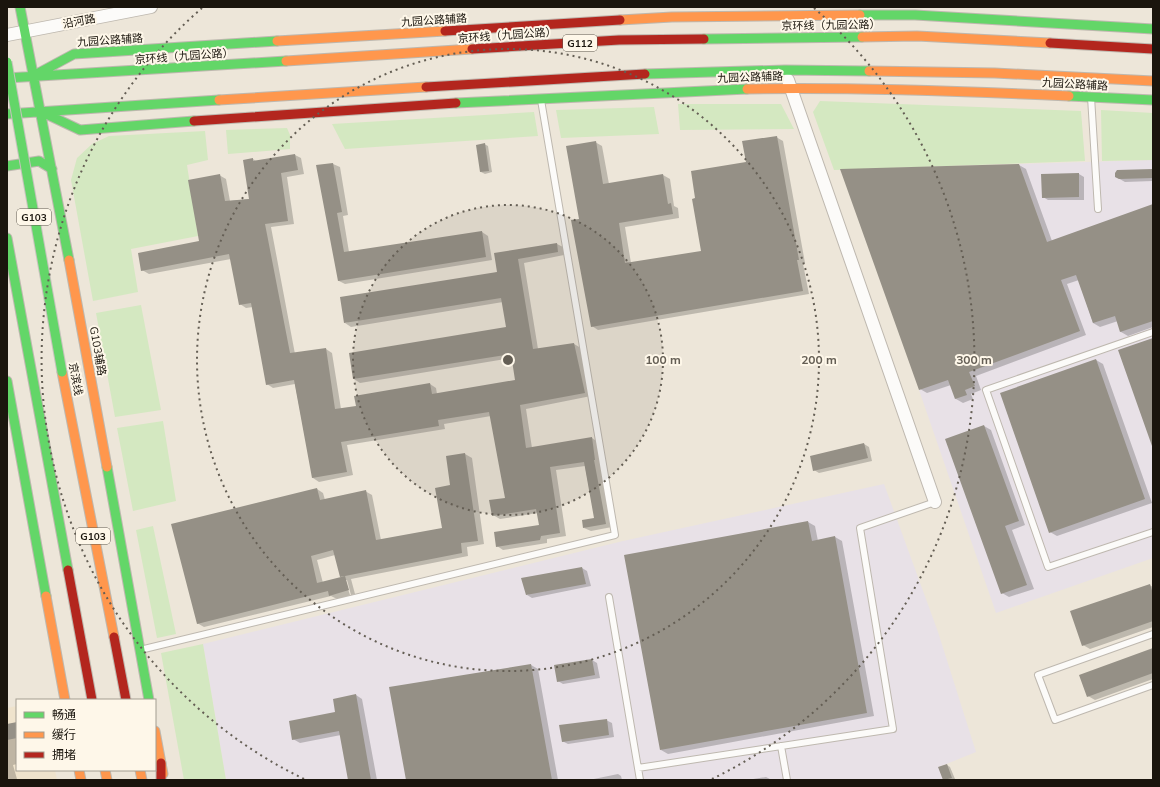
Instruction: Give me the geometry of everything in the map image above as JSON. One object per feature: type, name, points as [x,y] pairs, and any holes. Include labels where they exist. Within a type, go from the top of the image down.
[{"type":"main road","name":"G103辅路","points":[[20,7],[52,169],[149,699]]},
{"type":"main road","name":"九园公路辅路","points":[[33,76],[74,54],[672,17],[914,11],[1153,29]]},
{"type":"main road","name":"京环线（九园公路）","points":[[7,78],[619,40],[917,36],[1153,49]]},
{"type":"main road","name":"京滨线","points":[[7,62],[62,372],[126,699]]},
{"type":"main road","points":[[7,114],[607,74],[785,70],[996,73],[1153,81]]},
{"type":"main road","name":"九园公路辅路","points":[[41,111],[80,130],[398,106],[540,98],[790,88],[984,92],[1153,100]]},
{"type":"main road","points":[[7,166],[39,161],[52,169]]},
{"type":"main road","name":"G103","points":[[7,238],[92,699]]},
{"type":"main road","points":[[7,381],[65,699]]},
{"type":"main road","points":[[156,736],[164,780]]},
{"type":"main road","points":[[161,763],[161,780]]},
{"type":"street","name":"沿河路","points":[[7,35],[151,7]]},
{"type":"street","points":[[914,11],[917,36]]},
{"type":"street","points":[[785,70],[935,502]]},
{"type":"lane","points":[[1091,97],[1098,209]]},
{"type":"lane","points":[[140,650],[614,535],[540,98]]},
{"type":"lane","points":[[1153,332],[986,390],[1048,567],[1153,532]]},
{"type":"lane","points":[[638,768],[892,729],[860,528],[935,502]]},
{"type":"lane","points":[[609,597],[640,780]]},
{"type":"lane","points":[[1153,634],[1038,676],[1055,720],[1153,685]]},
{"type":"lane","points":[[781,746],[787,780]]},
{"type":"shaded area","points":[[1153,160],[1153,558],[996,613],[919,390],[1079,331],[1019,164]]},
{"type":"shaded area","points":[[884,484],[938,632],[976,752],[939,767],[943,780],[226,780],[203,644],[623,541]]},
{"type":"shaded area","points":[[16,706],[16,771],[55,771],[57,780],[7,780],[7,708]]},
{"type":"green space","points":[[820,101],[1081,111],[1085,161],[834,170],[813,112]]},
{"type":"green space","points":[[678,104],[781,104],[794,129],[680,130]]},
{"type":"green space","points":[[654,107],[659,134],[561,138],[556,110]]},
{"type":"green space","points":[[1101,110],[1153,113],[1153,160],[1102,161]]},
{"type":"green space","points":[[534,112],[538,136],[345,149],[332,124]]},
{"type":"green space","points":[[287,128],[290,135],[290,149],[228,154],[226,130]]},
{"type":"green space","points":[[205,131],[208,160],[187,165],[198,236],[131,249],[138,292],[93,301],[71,180],[77,158],[92,144],[109,136]]},
{"type":"green space","points":[[141,305],[161,410],[115,417],[96,313]]},
{"type":"green space","points":[[163,421],[176,501],[133,511],[117,428]]},
{"type":"green space","points":[[153,526],[176,634],[157,638],[136,530]]},
{"type":"green space","points":[[203,644],[226,780],[184,780],[161,653]]},
{"type":"building","points":[[777,136],[803,291],[591,327],[571,220],[579,219],[566,146],[596,141],[603,184],[663,174],[668,204],[671,203],[673,214],[619,223],[625,263],[701,251],[692,199],[695,198],[691,171],[746,162],[742,141]]},
{"type":"building","points":[[485,143],[489,171],[480,172],[476,145]]},
{"type":"building","points":[[295,154],[298,170],[281,173],[288,221],[265,224],[290,353],[326,348],[335,409],[356,406],[354,396],[430,383],[432,394],[515,380],[511,354],[353,379],[349,353],[506,327],[501,298],[344,323],[340,297],[497,272],[494,253],[557,243],[558,252],[518,259],[533,349],[574,343],[585,393],[520,405],[526,448],[592,437],[594,460],[606,524],[583,528],[582,520],[594,518],[584,462],[550,467],[560,533],[541,536],[540,540],[496,547],[494,532],[539,525],[536,509],[492,516],[489,500],[505,498],[489,412],[438,420],[439,426],[341,442],[347,472],[312,478],[294,380],[266,385],[251,303],[239,305],[229,254],[141,271],[138,253],[199,241],[188,180],[220,174],[225,201],[249,199],[243,160],[253,158],[253,161]]},
{"type":"building","points":[[333,163],[342,212],[337,213],[344,252],[482,231],[486,257],[338,281],[316,165]]},
{"type":"building","points":[[1019,164],[1047,242],[1153,204],[1153,321],[1120,332],[1115,316],[1093,323],[1076,275],[1061,280],[1080,331],[969,372],[975,386],[965,390],[967,395],[955,399],[948,380],[919,390],[840,169]]},
{"type":"building","points":[[1153,169],[1153,178],[1119,179],[1115,177],[1117,170]]},
{"type":"building","points":[[1079,173],[1079,197],[1042,198],[1041,174]]},
{"type":"building","points":[[1153,338],[1153,446],[1152,446],[1118,350]]},
{"type":"building","points":[[1096,359],[1145,499],[1049,533],[1000,393]]},
{"type":"building","points":[[984,425],[1019,521],[1005,526],[1027,585],[1001,594],[945,439]]},
{"type":"building","points":[[864,443],[868,458],[813,471],[810,456]]},
{"type":"building","points":[[465,453],[478,541],[461,543],[462,553],[345,576],[349,590],[329,596],[328,591],[197,624],[171,524],[317,488],[320,500],[366,490],[376,540],[442,528],[435,488],[450,485],[446,456]],"holes":[[[333,550],[340,577],[345,576],[317,583],[311,556]]]},
{"type":"building","points":[[808,521],[812,541],[835,536],[867,713],[660,750],[624,555]]},
{"type":"building","points":[[582,567],[586,584],[526,595],[521,578]]},
{"type":"building","points":[[1150,584],[1153,594],[1153,621],[1082,646],[1070,611]]},
{"type":"building","points":[[1153,648],[1153,673],[1087,697],[1079,675]]},
{"type":"building","points":[[592,659],[595,675],[557,682],[554,665]]},
{"type":"building","points":[[531,664],[552,780],[406,780],[389,687]]},
{"type":"building","points":[[356,694],[371,780],[348,780],[339,731],[292,740],[289,721],[335,712],[333,699]]},
{"type":"building","points":[[607,719],[609,735],[562,742],[559,725]]},
{"type":"building","points":[[16,722],[16,738],[7,740],[7,724]]},
{"type":"building","points":[[947,764],[952,778],[943,780],[938,767]]},
{"type":"traffic: fast","points":[[20,7],[69,260]]},
{"type":"traffic: fast","points":[[860,15],[915,15],[1153,29]]},
{"type":"traffic: fast","points":[[704,39],[862,37]]},
{"type":"traffic: fast","points":[[35,75],[74,54],[277,41]]},
{"type":"traffic: fast","points":[[7,78],[286,61]]},
{"type":"traffic: fast","points":[[7,62],[62,372]]},
{"type":"traffic: fast","points":[[645,74],[785,70],[869,71]]},
{"type":"traffic: fast","points":[[456,103],[747,89]]},
{"type":"traffic: fast","points":[[1069,96],[1153,100]]},
{"type":"traffic: fast","points":[[7,114],[219,100]]},
{"type":"traffic: fast","points":[[42,112],[80,130],[194,121]]},
{"type":"traffic: fast","points":[[7,166],[39,161],[52,169]]},
{"type":"traffic: fast","points":[[7,238],[68,570]]},
{"type":"traffic: fast","points":[[7,381],[46,596]]},
{"type":"traffic: fast","points":[[107,467],[149,699]]},
{"type":"traffic: slow","points":[[620,20],[672,17],[860,15]]},
{"type":"traffic: slow","points":[[277,41],[445,31]]},
{"type":"traffic: slow","points":[[862,37],[917,36],[1050,43]]},
{"type":"traffic: slow","points":[[286,61],[472,49]]},
{"type":"traffic: slow","points":[[869,71],[995,73],[1153,81]]},
{"type":"traffic: slow","points":[[219,100],[426,87]]},
{"type":"traffic: slow","points":[[747,89],[908,90],[1069,96]]},
{"type":"traffic: slow","points":[[69,260],[107,467]]},
{"type":"traffic: slow","points":[[62,372],[114,637]]},
{"type":"traffic: slow","points":[[46,596],[65,699]]},
{"type":"traffic: slow","points":[[156,736],[163,774]]},
{"type":"traffic: slow","points":[[79,771],[81,780]]},
{"type":"traffic: slow","points":[[105,771],[107,780]]},
{"type":"traffic: slow","points":[[140,771],[142,780]]},
{"type":"traffic: jam","points":[[445,31],[620,20]]},
{"type":"traffic: jam","points":[[472,49],[619,40],[704,39]]},
{"type":"traffic: jam","points":[[1050,43],[1153,49]]},
{"type":"traffic: jam","points":[[426,87],[645,74]]},
{"type":"traffic: jam","points":[[194,121],[456,103]]},
{"type":"traffic: jam","points":[[68,570],[92,699]]},
{"type":"traffic: jam","points":[[114,637],[126,699]]},
{"type":"traffic: jam","points":[[161,763],[161,780]]}]
